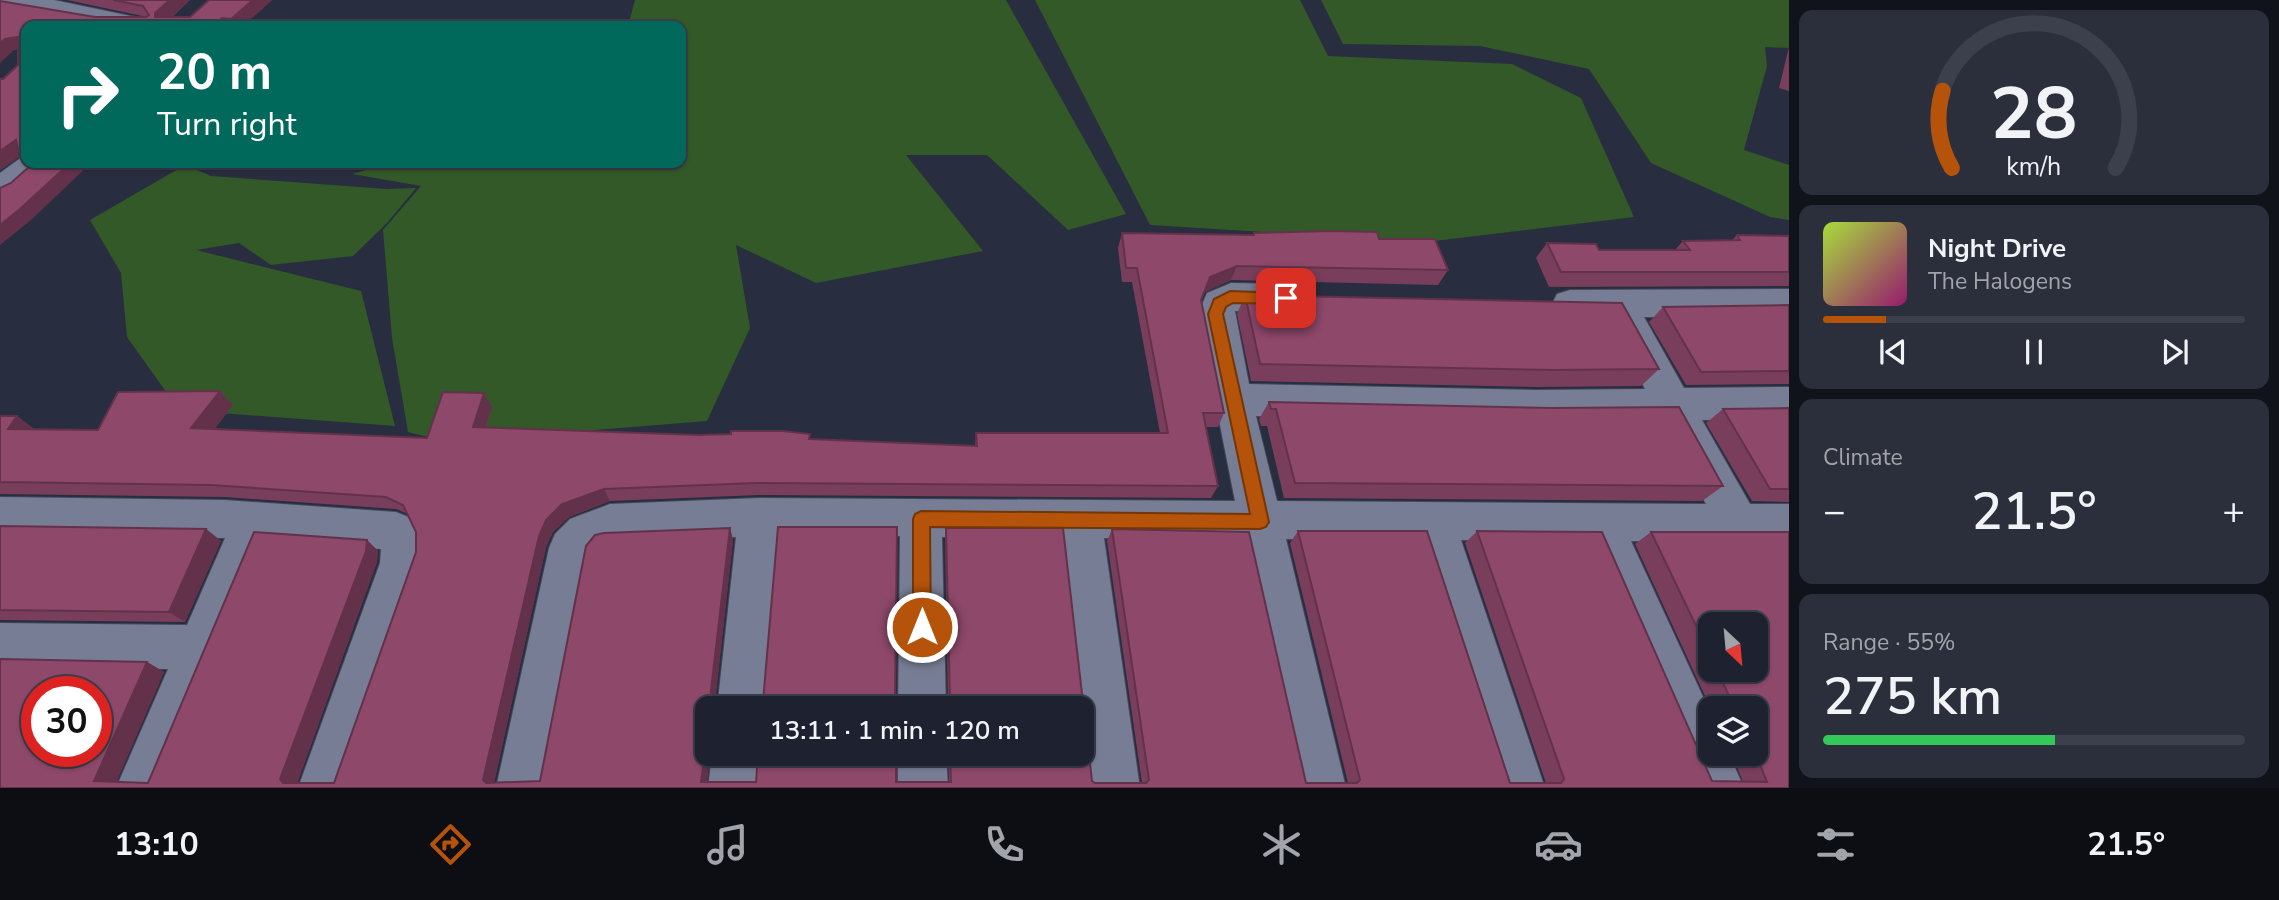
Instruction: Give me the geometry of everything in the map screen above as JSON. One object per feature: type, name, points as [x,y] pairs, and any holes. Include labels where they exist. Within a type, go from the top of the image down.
[{"type":"street","points":[[3,0],[74,19],[93,21]]},
{"type":"street","points":[[0,191],[26,168]]},
{"type":"street","points":[[1321,788],[1216,314],[1220,303],[1230,297],[1328,299]]},
{"type":"street","points":[[1535,303],[1789,303]]},
{"type":"street","points":[[1619,305],[1738,523]]},
{"type":"street","points":[[1233,400],[1537,406],[1789,403]]},
{"type":"street","points":[[0,516],[225,519],[252,523],[396,531],[403,545],[402,564],[323,788]]},
{"type":"street","points":[[520,788],[570,548],[585,532],[610,523],[759,517],[1789,523]]},
{"type":"street","points":[[741,696],[759,517]]},
{"type":"street","points":[[921,519],[922,696]]},
{"type":"street","points":[[1081,520],[1115,788]]},
{"type":"street","points":[[141,788],[252,523]]},
{"type":"street","points":[[1434,523],[1520,788]]},
{"type":"street","points":[[1602,523],[1719,788]]},
{"type":"street","points":[[0,645],[201,647]]},
{"type":"street","points":[[733,788],[735,766]]},
{"type":"street","points":[[922,766],[923,788]]},
{"type":"green space","points":[[635,0],[1006,0],[1126,214],[1068,230],[987,155],[906,155],[983,251],[816,283],[736,245],[750,328],[707,421],[496,438],[436,439],[408,432],[392,338],[383,230],[421,186],[352,174],[373,168],[686,168],[686,21],[629,21]]},
{"type":"green space","points":[[1035,0],[1300,0],[1328,56],[1512,64],[1581,98],[1634,217],[1426,242],[1150,225]]},
{"type":"green space","points":[[1321,0],[1789,0],[1789,48],[1765,47],[1767,66],[1744,150],[1789,165],[1789,220],[1770,217],[1651,163],[1589,69],[1480,46],[1343,44]]},
{"type":"green space","points":[[180,168],[192,168],[211,176],[387,189],[416,188],[387,223],[353,256],[271,265],[239,243],[196,250],[361,291],[395,426],[179,410],[127,337],[121,273],[90,220]]},
{"type":"building","points":[[113,0],[170,0],[155,13],[155,17],[190,17],[209,0],[253,0],[231,19],[222,18],[219,21],[21,21],[21,149],[18,149],[16,140],[0,151],[0,79],[18,65],[18,37],[5,39],[0,43],[0,1],[95,17],[146,17],[149,15],[143,6]]},
{"type":"building","points":[[28,168],[65,168],[0,225],[0,188],[11,183]]},
{"type":"building","points":[[1333,231],[1377,232],[1379,239],[1435,239],[1448,270],[1237,266],[1210,277],[1201,300],[1224,413],[1203,413],[1218,486],[756,483],[604,489],[562,504],[546,520],[539,536],[483,780],[486,783],[540,781],[586,546],[595,535],[730,528],[710,696],[695,696],[695,766],[703,766],[701,782],[756,782],[757,766],[896,766],[896,782],[951,782],[950,766],[1090,766],[1092,781],[1095,783],[1146,783],[1149,780],[1112,529],[1249,532],[1306,783],[1357,783],[1360,780],[1298,531],[1427,531],[1510,783],[1561,783],[1564,779],[1477,531],[1602,532],[1698,749],[1698,766],[1705,766],[1712,781],[1767,782],[1761,766],[1768,766],[1768,696],[1729,696],[1723,682],[1768,682],[1768,612],[1698,612],[1698,630],[1651,532],[1789,532],[1789,788],[0,788],[0,659],[147,662],[112,741],[112,676],[21,676],[21,767],[100,767],[94,781],[148,783],[254,532],[367,540],[366,551],[280,779],[283,783],[334,783],[416,552],[416,532],[403,505],[386,497],[211,485],[0,482],[0,416],[17,416],[8,429],[98,430],[118,392],[220,391],[191,428],[427,438],[443,392],[484,393],[473,427],[699,435],[731,434],[731,431],[783,431],[810,434],[809,439],[977,446],[976,433],[1168,433],[1137,268],[1126,268],[1122,233],[1254,235]]},
{"type":"building","points":[[1737,235],[1789,236],[1789,272],[1561,272],[1547,243],[1596,244],[1599,250],[1690,250],[1683,241],[1740,240]]},
{"type":"building","points":[[1245,295],[1622,303],[1659,369],[1553,370],[1260,364]]},
{"type":"building","points":[[1789,305],[1789,371],[1701,372],[1663,307]]},
{"type":"building","points":[[1269,402],[1553,408],[1679,407],[1723,486],[1295,483],[1276,409],[1271,409]]},
{"type":"building","points":[[1789,408],[1789,489],[1770,489],[1723,409]]},
{"type":"building","points":[[0,526],[206,529],[169,612],[0,610]]},
{"type":"building","points":[[778,527],[897,527],[895,696],[764,696]]},
{"type":"building","points":[[946,528],[1063,528],[1082,696],[950,696]]},
{"type":"route","points":[[922,627],[921,519],[1260,522],[1216,314],[1220,303],[1230,297],[1286,298]]}]
